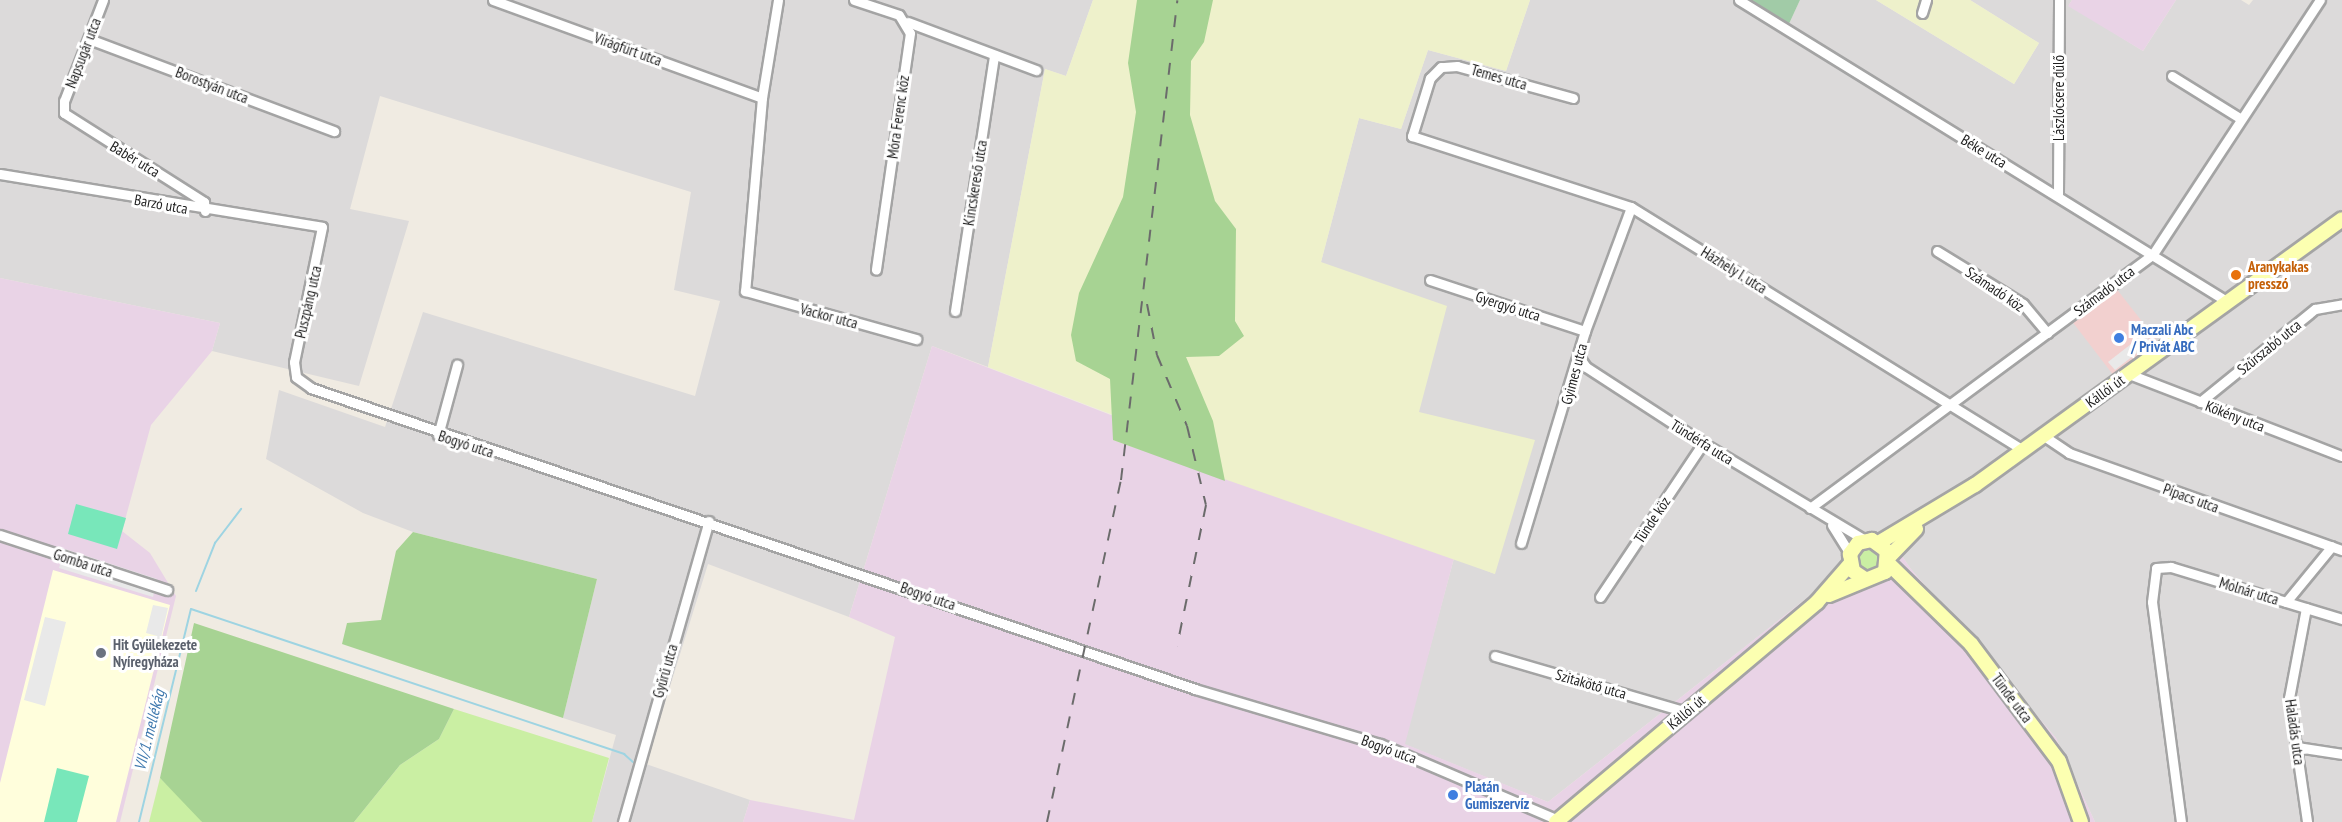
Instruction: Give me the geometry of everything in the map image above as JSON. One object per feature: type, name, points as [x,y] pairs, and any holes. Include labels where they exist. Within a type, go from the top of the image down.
[{"type":"main road","name":"Kállói út","points":[[1880,542],[1926,519],[2342,219]]},
{"type":"main road","name":"Kállói út","points":[[1817,602],[1871,578],[1926,519]]},
{"type":"main road","name":"Kállói út","points":[[1557,821],[1817,602],[1865,540]]},
{"type":"main road","points":[[1865,540],[1880,542],[1889,560]]},
{"type":"main road","points":[[1850,559],[1871,578]]},
{"type":"main road","name":"Tünde utca","points":[[1889,560],[1916,593],[1971,644],[2059,761],[2081,822]]},
{"type":"main road","name":"Tünde utca","points":[[1871,578],[1916,593]]},
{"type":"street","name":"Napsugár utca","points":[[63,107],[103,0]]},
{"type":"street","name":"Virágfürt utca","points":[[493,0],[762,98]]},
{"type":"street","points":[[762,98],[778,0]]},
{"type":"street","points":[[854,0],[1036,70]]},
{"type":"street","name":"Béke utca","points":[[1739,0],[2228,302]]},
{"type":"street","points":[[1922,14],[1926,0]]},
{"type":"street","name":"Lászlócsere dűlő","points":[[2058,195],[2059,0]]},
{"type":"street","name":"Számadó utca","points":[[1810,508],[2153,254],[2320,0]]},
{"type":"street","name":"Móra Ferenc köz","points":[[876,270],[908,22]]},
{"type":"street","name":"Borostyán utca","points":[[89,39],[334,131]]},
{"type":"street","name":"Kincskereső utca","points":[[955,311],[994,55]]},
{"type":"street","name":"Temes utca","points":[[1420,144],[1412,136],[1411,125],[1430,78],[1442,67],[1457,66],[1572,98]]},
{"type":"street","points":[[2172,76],[2241,119]]},
{"type":"street","name":"Vackor utca","points":[[762,98],[745,291],[916,339]]},
{"type":"street","name":"Babér utca","points":[[63,107],[71,121],[204,202],[205,211]]},
{"type":"street","name":"Házhely I. utca","points":[[1420,144],[1630,207],[2023,450]]},
{"type":"street","name":"Barzó utca","points":[[0,174],[205,211],[322,227]]},
{"type":"street","name":"Gyimes utca","points":[[1521,543],[1580,357],[1585,331],[1630,207]]},
{"type":"street","name":"Puszpáng utca","points":[[296,377],[294,362],[322,227]]},
{"type":"street","name":"Számadó köz","points":[[1937,251],[2023,304],[2048,333]]},
{"type":"street","name":"Gyergyó utca","points":[[1430,280],[1585,331]]},
{"type":"street","name":"Szűrszabó utca","points":[[2200,402],[2315,309],[2342,304]]},
{"type":"street","name":"Tündérfa utca","points":[[1580,357],[1586,367],[1703,443],[1829,521],[1865,540]]},
{"type":"street","points":[[438,435],[458,365]]},
{"type":"street","name":"Kökény utca","points":[[2129,374],[2342,456]]},
{"type":"street","name":"Bogyó utca","points":[[296,377],[310,388],[438,435],[709,521],[1195,689],[1380,744],[1557,821]]},
{"type":"street","name":"Pipacs utca","points":[[2044,436],[2079,457],[2337,548]]},
{"type":"street","name":"Tünde köz","points":[[1600,597],[1703,443]]},
{"type":"street","name":"Gyűrű utca","points":[[623,822],[709,521]]},
{"type":"street","name":"Tündérfa utca","points":[[1829,521],[1850,559]]},
{"type":"street","name":"Gomba utca","points":[[0,535],[167,590]]},
{"type":"street","points":[[2286,602],[2337,548]]},
{"type":"street","name":"Molnár utca","points":[[2181,822],[2152,602],[2156,568],[2171,567],[2342,619]]},
{"type":"street","name":"Haladás utca","points":[[2306,608],[2289,686],[2307,822]]},
{"type":"street","name":"Szitakötő utca","points":[[1495,656],[1687,712]]},
{"type":"street","points":[[2297,747],[2342,754]]},
{"type":"shaded area","points":[[0,0],[1093,0],[1066,76],[1045,69],[988,367],[932,346],[849,617],[708,564],[646,764],[750,800],[743,822],[592,822],[616,735],[563,718],[597,579],[413,532],[363,513],[266,459],[279,390],[385,427],[423,312],[695,396],[720,301],[674,290],[691,192],[380,96],[350,209],[409,221],[359,386],[212,351],[220,323],[0,278]]},
{"type":"shaded area","points":[[1093,0],[1530,0],[1506,71],[1428,50],[1401,129],[1359,118],[1321,262],[1447,306],[1419,412],[1535,440],[1495,574],[1113,440],[1116,416],[988,367],[1045,69],[1066,76]]},
{"type":"shaded area","points":[[1530,0],[1750,0],[1788,26],[1800,0],[1876,0],[2014,84],[2039,43],[1970,0],[2072,0],[2069,5],[2143,51],[2176,0],[2241,0],[2249,5],[2253,0],[2342,0],[2342,822],[2095,822],[2056,738],[1910,568],[1888,534],[1548,802],[1404,744],[1454,558],[1495,574],[1419,412],[1321,262],[1359,118],[1401,129],[1428,50],[1506,71]]},
{"type":"shaded area","points":[[1750,0],[1800,0],[1788,26]]},
{"type":"shaded area","points":[[1876,0],[1970,0],[2039,43],[2014,84]]},
{"type":"shaded area","points":[[2072,0],[2176,0],[2143,51],[2068,6]]},
{"type":"shaded area","points":[[0,278],[220,323],[212,351],[151,425],[122,531],[150,553],[176,596],[120,822],[0,822]]},
{"type":"shaded area","points":[[2115,287],[2159,343],[2114,376],[2071,320]]},
{"type":"shaded area","points":[[2144,334],[2151,342],[2115,370],[2108,362]]},
{"type":"shaded area","points":[[932,346],[1116,417],[1114,440],[1454,558],[1405,744],[1548,802],[1888,534],[1910,568],[2056,738],[2095,822],[743,822],[750,800],[854,820],[895,637],[849,617]]},
{"type":"shaded area","points":[[65,549],[157,579],[153,597],[59,568]]},
{"type":"shaded area","points":[[53,570],[170,605],[116,822],[0,822],[0,783]]},
{"type":"shaded area","points":[[153,605],[168,608],[154,668],[149,667],[157,636],[146,633]]},
{"type":"shaded area","points":[[45,617],[66,622],[45,706],[24,700]]},
{"type":"green space","points":[[1137,0],[1213,0],[1204,42],[1191,61],[1190,115],[1215,201],[1236,229],[1235,321],[1244,336],[1219,356],[1186,357],[1213,421],[1225,481],[1113,440],[1110,379],[1076,361],[1071,335],[1079,293],[1123,197],[1136,112],[1128,63]]},
{"type":"green space","points":[[76,504],[126,518],[117,549],[68,534]]},
{"type":"green space","points":[[413,532],[597,579],[563,718],[342,644],[347,623],[381,620],[396,551]]},
{"type":"green space","points":[[1878,546],[1884,565],[1870,575],[1859,570],[1856,554],[1861,547]]},
{"type":"green space","points":[[194,623],[454,709],[439,739],[400,765],[354,822],[202,822],[160,778]]},
{"type":"green space","points":[[454,709],[609,758],[592,822],[354,822],[400,765],[439,739]]},
{"type":"green space","points":[[57,768],[89,776],[77,822],[44,822]]},
{"type":"green space","points":[[160,778],[199,816],[202,822],[149,822]]},
{"type":"waterway","name":"VII/1. mellékág","points":[[196,591],[215,543],[241,509]]},
{"type":"waterway","points":[[139,822],[191,609],[624,754],[633,762]]},
{"type":"railway","points":[[1047,822],[1121,480],[1177,0]]},
{"type":"railway","points":[[1147,304],[1157,355],[1187,426],[1206,505],[1177,646]]},
{"type":"place","name":"Aranykakas presszó","points":[[2236,275]]},
{"type":"place","name":"Maczali Abc / Privát ABC","points":[[2119,338]]},
{"type":"place","name":"Hit Gyülekezete Nyíregyháza","points":[[101,653]]},
{"type":"place","name":"Platán Gumiszervíz","points":[[1453,795]]}]
